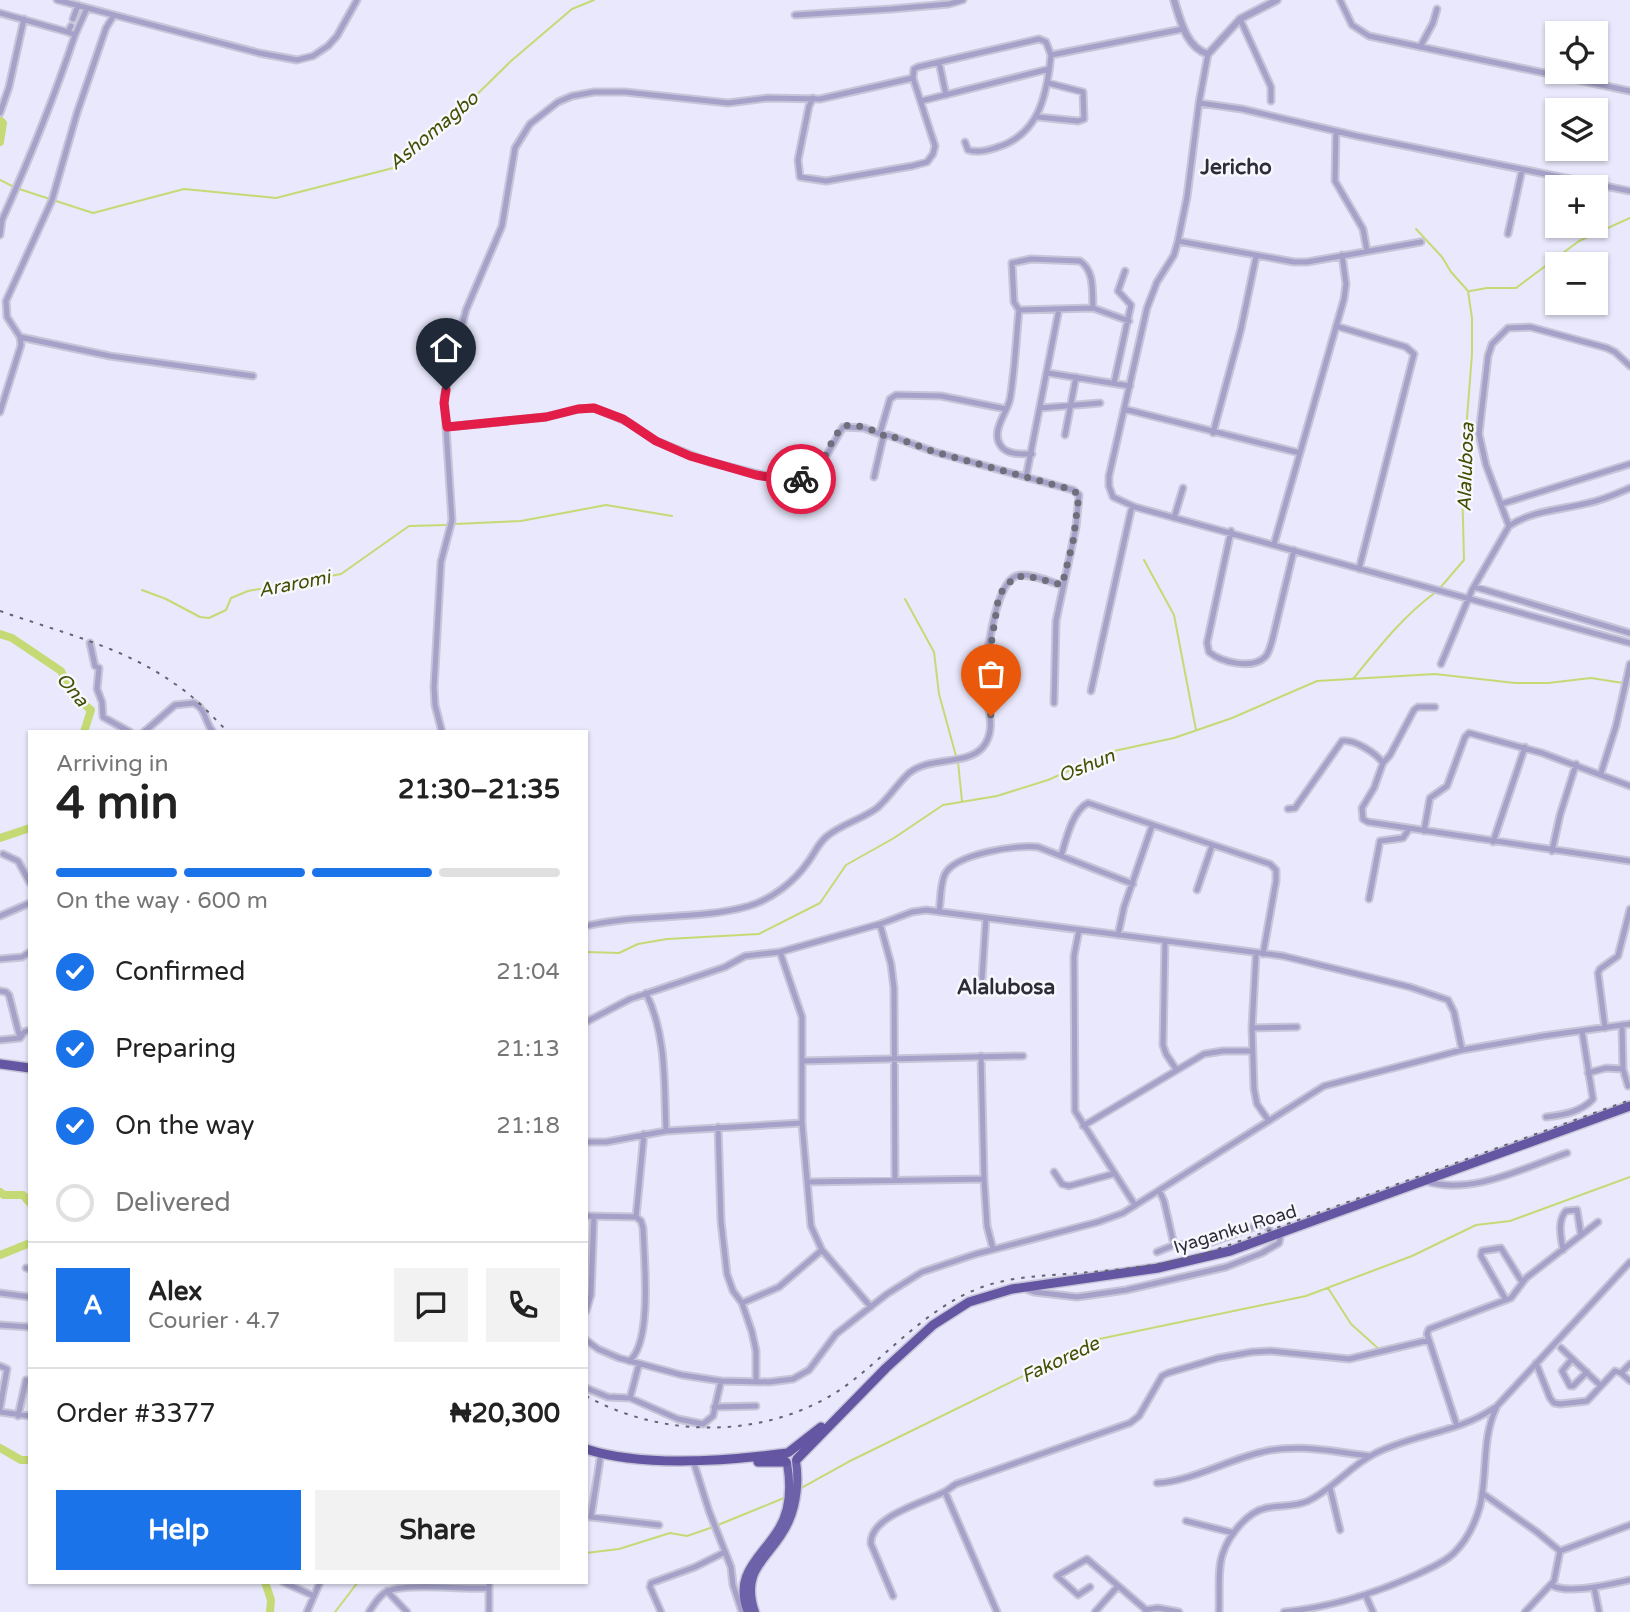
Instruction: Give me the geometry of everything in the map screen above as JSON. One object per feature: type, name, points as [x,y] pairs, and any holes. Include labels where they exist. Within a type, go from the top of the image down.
[{"type":"highway","points":[[0,1064],[28,1068]]},
{"type":"highway","name":"Iyaganku Road","points":[[790,1458],[946,1315],[981,1297],[1027,1287],[1180,1264],[1230,1251],[1630,1106]]},
{"type":"highway","points":[[588,1449],[626,1459],[790,1458]]},
{"type":"main road","points":[[748,1612],[744,1597],[747,1573],[779,1528],[787,1507],[790,1458]]},
{"type":"main road","points":[[755,1612],[751,1579],[789,1521],[796,1490],[790,1458]]},
{"type":"street","points":[[57,0],[259,53],[297,60],[313,56],[328,46],[337,36],[357,0]]},
{"type":"street","points":[[795,15],[949,4],[963,0]]},
{"type":"street","points":[[1174,0],[1184,29],[1194,45],[1208,54]]},
{"type":"street","points":[[1277,0],[1240,19],[1208,54],[1178,241],[1174,255],[1151,294],[1110,471],[1109,486],[1113,497],[1132,506],[1174,518],[1231,531],[1630,643]]},
{"type":"street","points":[[1340,0],[1347,19],[1369,36],[1630,91]]},
{"type":"street","points":[[0,235],[1,221],[51,103],[78,5]]},
{"type":"street","points":[[72,28],[87,8]]},
{"type":"street","points":[[1420,47],[1437,9]]},
{"type":"street","points":[[0,13],[72,28]]},
{"type":"street","points":[[0,412],[21,345],[20,337],[7,317],[6,301],[52,200],[77,113],[103,38],[114,15]]},
{"type":"street","points":[[0,114],[9,87],[24,19]]},
{"type":"street","points":[[1240,19],[1271,87],[1271,101]]},
{"type":"street","points":[[1051,55],[1184,29]]},
{"type":"street","points":[[813,98],[797,166],[800,177],[819,181],[912,166],[927,162],[935,146],[913,78],[914,69],[1041,39],[1046,42],[1051,55],[1048,83],[1038,117],[1022,135],[1000,147],[972,152],[968,150],[965,142]]},
{"type":"street","points":[[939,62],[946,95]]},
{"type":"street","points":[[920,101],[1049,69]]},
{"type":"street","points":[[441,730],[435,705],[434,687],[441,562],[452,520],[444,397],[466,310],[502,226],[515,148],[530,124],[558,102],[594,92],[728,103],[768,98],[824,99],[913,78]]},
{"type":"street","points":[[1038,117],[1081,121],[1084,119],[1083,92],[1048,83]]},
{"type":"street","points":[[1199,103],[1242,109],[1630,191]]},
{"type":"street","points":[[1336,131],[1335,181],[1363,229],[1367,251]]},
{"type":"street","points":[[1508,234],[1522,170]]},
{"type":"street","points":[[1178,241],[1256,257],[1307,262],[1420,242]]},
{"type":"street","points":[[1274,544],[1346,284],[1342,255]]},
{"type":"street","points":[[1213,433],[1250,293],[1256,257]]},
{"type":"street","points":[[1032,454],[1008,452],[999,444],[997,432],[1009,402],[1019,310],[1014,302],[1011,265],[1017,261],[1031,259],[1080,261],[1090,270],[1093,308]]},
{"type":"street","points":[[1114,383],[1131,305],[1118,291],[1125,271]]},
{"type":"street","points":[[1019,310],[1093,308],[1129,321]]},
{"type":"street","points":[[1026,477],[1059,309]]},
{"type":"street","points":[[1336,326],[1406,346],[1414,354],[1359,569]]},
{"type":"street","points":[[1509,526],[1483,457],[1479,434],[1488,356],[1492,344],[1508,328],[1530,327],[1607,348],[1630,366]]},
{"type":"street","points":[[20,337],[110,356],[253,376]]},
{"type":"street","points":[[1048,373],[1130,386]]},
{"type":"street","points":[[1065,435],[1076,377]]},
{"type":"street","points":[[874,477],[890,399],[896,395],[941,396],[1006,409]]},
{"type":"street","points":[[1041,408],[1100,403]]},
{"type":"street","points":[[447,427],[546,417],[594,408],[623,419],[656,441],[690,456],[756,475],[804,480],[814,477],[842,428],[858,427],[935,452],[1073,490],[1079,495],[1074,537],[1062,585],[1055,633],[1057,656],[1054,703]]},
{"type":"street","points":[[1124,410],[1300,453]]},
{"type":"street","points":[[1501,503],[1630,464]]},
{"type":"street","points":[[1174,518],[1183,488]]},
{"type":"street","points":[[1441,664],[1469,599],[1509,526],[1524,517],[1590,503],[1630,488]]},
{"type":"street","points":[[1091,691],[1132,506]]},
{"type":"street","points":[[1231,531],[1207,643],[1209,652],[1224,661],[1249,663],[1262,660],[1267,655],[1294,550]]},
{"type":"street","points":[[588,926],[732,910],[765,900],[798,873],[832,832],[876,809],[911,772],[926,764],[957,759],[978,751],[990,729],[991,716],[985,683],[994,615],[1003,589],[1009,581],[1020,575],[1062,585]]},
{"type":"street","points":[[1475,587],[1630,633]]},
{"type":"street","points":[[90,643],[95,666],[99,668],[97,689],[102,702],[103,717],[126,730]]},
{"type":"street","points":[[1601,773],[1616,726],[1630,664]]},
{"type":"street","points":[[147,730],[175,705],[194,703],[205,712],[212,730]]},
{"type":"street","points":[[1435,707],[1416,707],[1383,763],[1374,788],[1362,808],[1362,815],[1368,822],[1630,861]]},
{"type":"street","points":[[111,730],[114,723]]},
{"type":"street","points":[[1424,831],[1430,798],[1447,786],[1467,734],[1473,733],[1525,747],[1630,786]]},
{"type":"street","points":[[1288,809],[1295,808],[1342,741],[1348,740],[1379,757],[1383,763]]},
{"type":"street","points":[[1493,842],[1525,747]]},
{"type":"street","points":[[1552,851],[1576,764]]},
{"type":"street","points":[[1060,856],[1084,804],[1270,864],[1276,870],[1260,954],[1252,1028],[1255,1097],[1269,1121]]},
{"type":"street","points":[[1118,935],[1152,826]]},
{"type":"street","points":[[1369,899],[1380,841],[1404,838],[1409,829]]},
{"type":"street","points":[[939,912],[946,872],[962,859],[1031,846],[1133,884]]},
{"type":"street","points":[[1197,890],[1212,846]]},
{"type":"street","points":[[4,854],[19,861],[28,879]]},
{"type":"street","points":[[0,916],[28,904]]},
{"type":"street","points":[[1605,1028],[1598,973],[1618,956],[1630,909]]},
{"type":"street","points":[[588,1021],[646,993],[725,967],[745,956],[780,952],[880,924],[912,912],[939,912],[1260,954],[1378,978],[1444,998],[1451,1003],[1462,1050]]},
{"type":"street","points":[[982,978],[986,918]]},
{"type":"street","points":[[880,924],[892,971],[895,1179]]},
{"type":"street","points":[[1079,930],[1074,956],[1074,1099],[1077,1116],[1135,1205]]},
{"type":"street","points":[[1165,941],[1163,1045],[1175,1069]]},
{"type":"street","points":[[780,952],[800,1007],[802,1123],[811,1226],[822,1250],[871,1307]]},
{"type":"street","points":[[0,959],[22,957],[28,953]]},
{"type":"street","points":[[0,992],[9,995],[20,1038]]},
{"type":"street","points":[[646,993],[659,1025],[666,1131]]},
{"type":"street","points":[[588,1341],[629,1362],[721,1381],[784,1381],[800,1377],[819,1358],[836,1334],[922,1272],[993,1249],[1110,1218],[1159,1191],[1324,1086],[1462,1050],[1630,1024]]},
{"type":"street","points":[[1622,1025],[1623,1069],[1628,1086]]},
{"type":"street","points":[[1252,1028],[1297,1027]]},
{"type":"street","points":[[20,1038],[28,1031]]},
{"type":"street","points":[[1546,1117],[1564,1115],[1589,1104],[1593,1097],[1582,1031]]},
{"type":"street","points":[[0,1040],[20,1038]]},
{"type":"street","points":[[1083,1126],[1175,1069],[1211,1052],[1252,1051]]},
{"type":"street","points":[[981,1056],[984,1179],[993,1249]]},
{"type":"street","points":[[802,1061],[1023,1056]]},
{"type":"street","points":[[1588,1073],[1606,1068],[1623,1069]]},
{"type":"street","points":[[588,1142],[606,1142],[666,1131],[802,1123]]},
{"type":"street","points":[[718,1127],[723,1250],[730,1283],[742,1303],[755,1341],[756,1382]]},
{"type":"street","points":[[636,1217],[644,1134]]},
{"type":"street","points":[[1425,1181],[1444,1186],[1472,1186],[1567,1153]]},
{"type":"street","points":[[1054,1172],[1062,1184],[1069,1186],[1113,1174]]},
{"type":"street","points":[[807,1182],[984,1179]]},
{"type":"street","points":[[1159,1191],[1164,1201],[1174,1245]]},
{"type":"street","points":[[1563,1250],[1561,1223],[1566,1211],[1577,1210],[1581,1235]]},
{"type":"street","points":[[588,1216],[636,1217],[643,1228],[643,1332],[639,1351],[629,1362]]},
{"type":"street","points":[[588,1305],[591,1295],[594,1216]]},
{"type":"street","points":[[1457,1426],[1427,1331],[1434,1325],[1506,1300],[1518,1292],[1522,1282],[1598,1222]]},
{"type":"street","points":[[1027,1287],[1034,1292],[1077,1297],[1185,1278],[1241,1262],[1279,1243],[1277,1235],[1265,1223],[1212,1242],[1174,1245],[1157,1252]]},
{"type":"street","points":[[1506,1300],[1481,1256],[1482,1251],[1501,1248],[1522,1282]]},
{"type":"street","points":[[742,1303],[779,1287],[822,1250]]},
{"type":"street","points":[[1219,1612],[1221,1558],[1234,1533],[1247,1518],[1261,1510],[1300,1504],[1330,1488],[1370,1456],[1479,1418],[1497,1406],[1630,1262]]},
{"type":"street","points":[[0,1293],[28,1297]]},
{"type":"street","points":[[0,1325],[28,1328]]},
{"type":"street","points":[[893,1596],[871,1544],[873,1531],[897,1513],[945,1492],[956,1484],[1130,1423],[1139,1416],[1162,1376],[1177,1369],[1252,1352],[1272,1351],[1349,1359],[1429,1340]]},
{"type":"street","points":[[1561,1348],[1601,1386]]},
{"type":"street","points":[[1572,1359],[1562,1371],[1570,1386],[1587,1372]]},
{"type":"street","points":[[1536,1363],[1549,1398],[1554,1403],[1587,1401],[1615,1371],[1630,1381]]},
{"type":"street","points":[[630,1398],[639,1364]]},
{"type":"street","points":[[1621,1373],[1630,1364]]},
{"type":"street","points":[[0,1366],[7,1369],[0,1410],[28,1416]]},
{"type":"street","points":[[18,1416],[26,1380]]},
{"type":"street","points":[[588,1389],[608,1397],[630,1398],[678,1419],[703,1424],[713,1416],[721,1381]]},
{"type":"street","points":[[714,1407],[756,1406]]},
{"type":"street","points":[[1284,1612],[1366,1596],[1410,1578],[1448,1558],[1474,1525],[1482,1493],[1486,1434],[1497,1406]]},
{"type":"street","points":[[1157,1483],[1177,1480],[1259,1452],[1287,1447],[1370,1456]]},
{"type":"street","points":[[601,1453],[589,1506],[591,1516],[659,1525]]},
{"type":"street","points":[[693,1460],[731,1567],[736,1595],[743,1612]]},
{"type":"street","points":[[1330,1488],[1340,1530]]},
{"type":"street","points":[[945,1492],[997,1612]]},
{"type":"street","points":[[1482,1493],[1560,1551]]},
{"type":"street","points":[[1186,1521],[1234,1533]]},
{"type":"street","points":[[1560,1551],[1630,1525]]},
{"type":"street","points":[[1525,1612],[1552,1585],[1557,1575],[1560,1551]]},
{"type":"street","points":[[661,1612],[650,1587],[651,1583],[725,1552]]},
{"type":"street","points":[[1090,1587],[1077,1595],[1057,1576],[1087,1559],[1144,1611],[1158,1608],[1179,1612]]},
{"type":"street","points":[[1552,1585],[1560,1589],[1594,1587],[1630,1580]]},
{"type":"street","points":[[287,1584],[314,1596]]},
{"type":"street","points":[[308,1612],[319,1584]]},
{"type":"street","points":[[369,1612],[387,1591],[489,1585],[489,1612]]},
{"type":"street","points":[[1095,1612],[1118,1586]]},
{"type":"street","points":[[1594,1587],[1600,1612]]},
{"type":"street","points":[[387,1591],[407,1612]]},
{"type":"street","points":[[1366,1596],[1373,1612]]},
{"type":"waterway","name":"Ashomagbo","points":[[0,180],[16,188],[93,213],[184,189],[276,198],[393,168],[572,9],[594,0]]},
{"type":"waterway","name":"Ona","points":[[0,120],[3,123],[0,142]]},
{"type":"waterway","points":[[1470,291],[1516,288],[1579,241],[1630,218]]},
{"type":"waterway","name":"Alalubosa","points":[[1416,229],[1468,291],[1472,318],[1472,354],[1462,482],[1464,560],[1440,588]]},
{"type":"waterway","name":"Araromi","points":[[455,524],[521,521],[606,505],[672,516]]},
{"type":"waterway","name":"Araromi","points":[[142,590],[200,617],[209,618],[226,610],[231,598],[248,591],[341,574],[409,526],[447,525]]},
{"type":"waterway","points":[[1144,560],[1174,615],[1196,730]]},
{"type":"waterway","name":"Alalubosa","points":[[1353,679],[1402,622],[1436,592]]},
{"type":"waterway","points":[[905,599],[934,652],[939,694],[956,756]]},
{"type":"waterway","name":"Ona","points":[[0,634],[12,638],[61,671],[74,696],[91,710],[85,730]]},
{"type":"waterway","name":"Oshun","points":[[588,952],[619,953],[638,944],[667,939],[759,934],[820,903],[846,865],[894,838],[943,805],[997,796],[1048,780],[1114,751],[1174,738],[1232,718],[1317,681],[1435,674],[1515,683],[1548,683],[1591,678],[1623,683]]},
{"type":"waterway","points":[[958,762],[962,801]]},
{"type":"waterway","name":"Ona","points":[[0,838],[28,829]]},
{"type":"waterway","name":"Fakorede","points":[[801,1488],[848,1462],[1099,1339],[1306,1296],[1412,1256],[1476,1225],[1510,1221],[1630,1177]]},
{"type":"waterway","name":"Ona","points":[[0,1192],[4,1195],[23,1195],[28,1201]]},
{"type":"waterway","name":"Ona","points":[[0,1255],[28,1244]]},
{"type":"waterway","points":[[1328,1288],[1351,1324],[1380,1350]]},
{"type":"waterway","name":"Ona","points":[[0,1448],[21,1460],[28,1460]]},
{"type":"waterway","name":"Fakorede","points":[[718,1525],[784,1498]]},
{"type":"waterway","name":"Fakorede","points":[[588,1553],[619,1549],[670,1533],[687,1536],[713,1527]]},
{"type":"waterway","name":"Ona","points":[[266,1584],[271,1600],[270,1612]]},
{"type":"waterway","name":"Fakorede","points":[[335,1612],[356,1584]]},
{"type":"railway","points":[[0,611],[113,650],[155,671],[203,706],[226,730]]},
{"type":"railway","points":[[588,1397],[618,1411],[688,1427],[759,1423],[794,1413],[826,1398],[856,1378],[932,1314],[985,1286],[1019,1278],[1142,1266],[1204,1254],[1630,1100]]},
{"type":"way so far","points":[[801,479],[814,477],[840,430],[849,426],[864,428],[982,466],[1073,490],[1079,495],[1076,527],[1062,585],[1020,575],[1009,581],[998,601],[985,683],[991,716]]},
{"type":"district","name":"Jericho","points":[[1236,167]]},
{"type":"district","name":"Alalubosa","points":[[1006,987]]},
{"type":"route","points":[[446,390],[444,403],[447,427],[546,417],[594,408],[623,419],[656,441],[690,456],[756,475],[801,479]]}]
